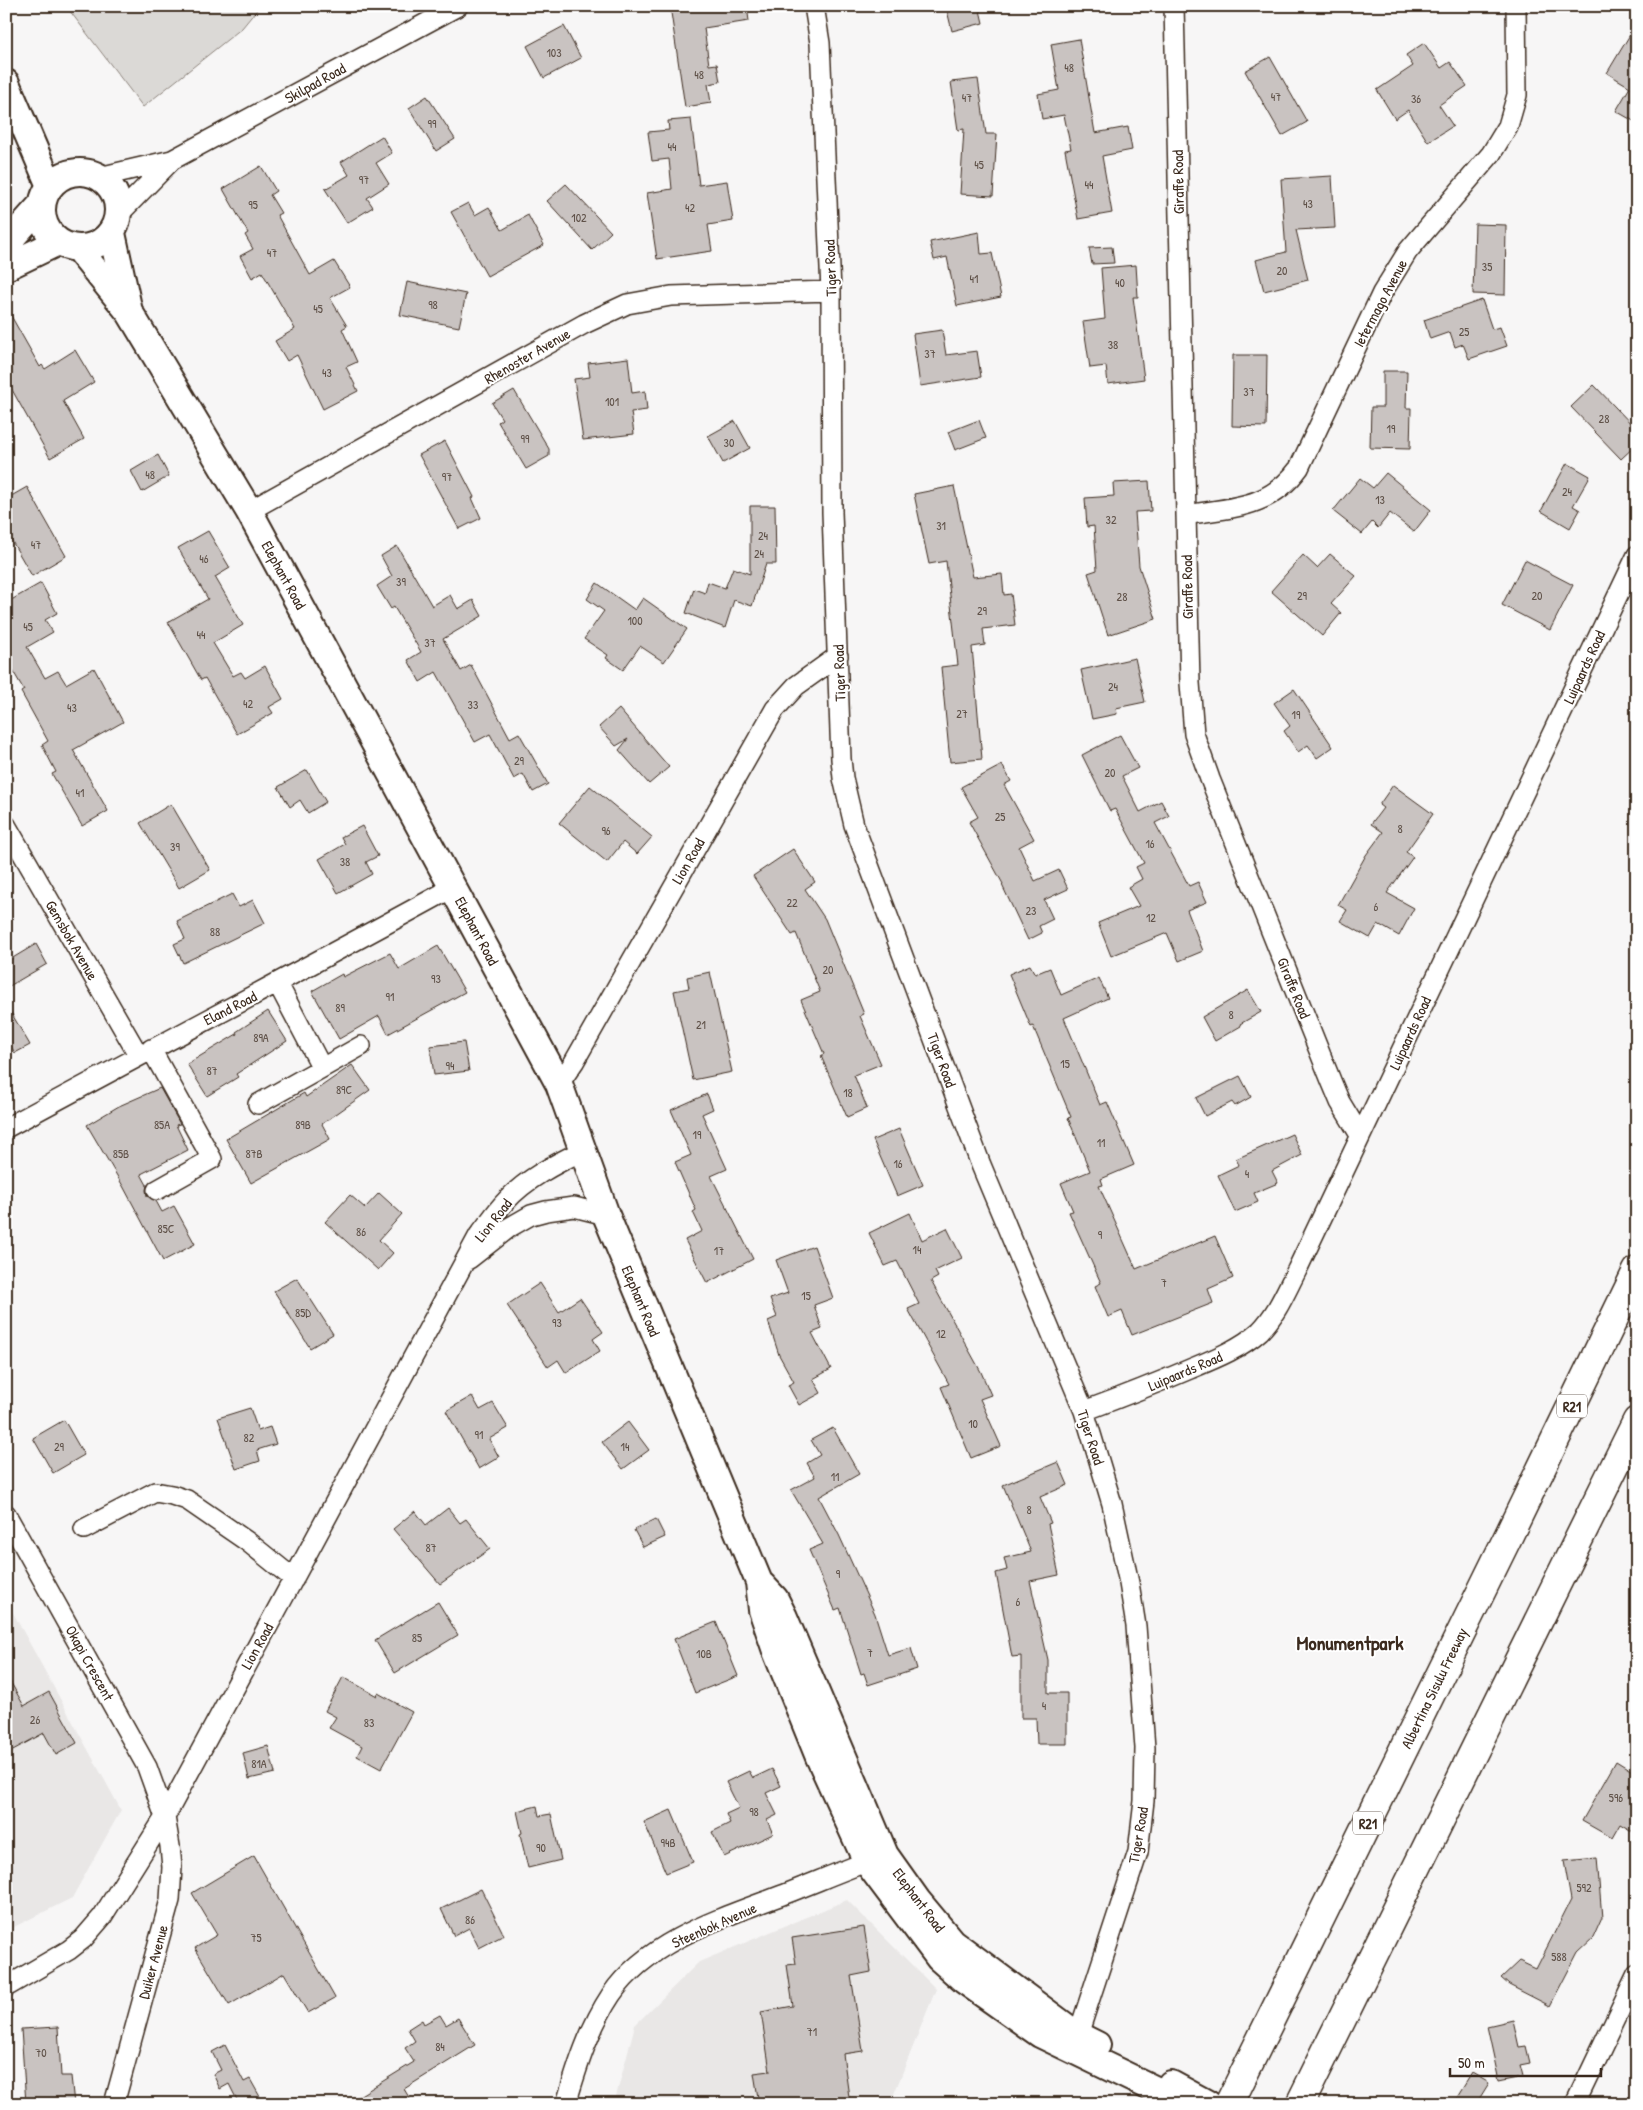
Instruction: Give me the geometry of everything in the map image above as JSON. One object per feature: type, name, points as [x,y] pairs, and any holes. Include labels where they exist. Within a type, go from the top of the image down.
[{"type":"highway","name":"Albertina Sisulu Freeway","points":[[1229,2104],[1637,1271]]},
{"type":"highway","points":[[1300,2104],[1637,1421]]},
{"type":"street","name":"Skilpad Road","points":[[87,174],[172,160],[458,6]]},
{"type":"street","name":"Tiger Road","points":[[814,6],[820,43],[831,291],[832,512],[842,768],[854,825],[981,1165],[1084,1411],[1112,1504],[1136,1626],[1146,1748],[1144,1801],[1138,1852],[1075,2043]]},
{"type":"street","name":"Tiger Road","points":[[820,43],[826,6]]},
{"type":"street","name":"Giraffe Road","points":[[1174,6],[1190,706],[1194,734],[1210,779],[1332,1083],[1340,1102],[1360,1135]]},
{"type":"street","name":"Ietermago Avenue","points":[[1186,516],[1252,503],[1270,496],[1289,482],[1299,468],[1382,293],[1396,269],[1408,251],[1491,154],[1508,126],[1517,95],[1516,6]]},
{"type":"street","points":[[6,83],[23,120],[46,195],[41,215],[44,225],[50,235],[68,246]]},
{"type":"street","points":[[6,267],[68,246],[91,248],[102,242],[115,224],[114,193],[87,174],[23,120]]},
{"type":"street","name":"Skilpad Road","points":[[115,224],[172,160]]},
{"type":"street","points":[[6,244],[65,174],[87,174]]},
{"type":"street","name":"Elephant Road","points":[[115,224],[130,313]]},
{"type":"street","name":"Elephant Road","points":[[68,246],[130,313],[249,511],[559,1084],[606,1215],[759,1582],[775,1599],[786,1647],[876,1859],[917,1900],[952,1942],[1075,2043],[1185,2104]]},
{"type":"street","name":"Rhenoster Avenue","points":[[249,511],[584,324],[628,304],[671,296],[831,291]]},
{"type":"street","name":"Luipaards Road","points":[[1084,1411],[1219,1357],[1260,1331],[1274,1314],[1637,555]]},
{"type":"street","name":"Lion Road","points":[[559,1084],[574,1062],[774,709],[796,686],[838,656]]},
{"type":"street","name":"Gemsbok Avenue","points":[[6,825],[212,1159],[157,1190]]},
{"type":"street","name":"Eland Road","points":[[6,1128],[145,1052],[278,984],[454,887]]},
{"type":"street","points":[[278,984],[322,1068]]},
{"type":"street","points":[[258,1104],[360,1046]]},
{"type":"street","name":"Lion Road","points":[[6,1987],[69,1950],[90,1932],[102,1917],[165,1817],[479,1235],[506,1201],[558,1162],[582,1151]]},
{"type":"street","name":"Lion Road","points":[[462,1265],[510,1228],[531,1216],[546,1211],[574,1207],[606,1215]]},
{"type":"street","points":[[84,1529],[155,1492],[172,1495],[187,1500],[248,1542],[294,1579]]},
{"type":"street","name":"Okapi Crescent","points":[[6,1514],[148,1767],[165,1817]]},
{"type":"street","name":"Duiker Avenue","points":[[114,2104],[170,1900],[172,1867],[165,1817]]},
{"type":"street","name":"Steenbok Avenue","points":[[566,2104],[579,2063],[596,2022],[611,1995],[646,1959],[685,1935],[726,1917],[876,1859]]},
{"type":"street","points":[[1575,2104],[1637,1974]]},
{"type":"street","name":"Elephant Road","points":[[1075,2043],[1208,2104]]},
{"type":"shaded area","points":[[66,6],[260,6],[242,28],[143,107]]},
{"type":"shaded area","points":[[6,1600],[121,1810],[72,1898],[6,1931]]},
{"type":"shaded area","points":[[847,1900],[936,1989],[890,2104],[614,2104],[635,2025],[699,1962]]},
{"type":"building","points":[[670,6],[747,6],[749,21],[704,28],[709,65],[717,64],[720,82],[708,84],[711,103],[685,107]]},
{"type":"building","points":[[946,6],[979,6],[983,23],[952,31]]},
{"type":"building","points":[[1637,23],[1637,123],[1616,111],[1630,87],[1607,73]]},
{"type":"building","points":[[564,26],[581,58],[544,78],[527,46]]},
{"type":"building","points":[[1079,39],[1095,133],[1128,127],[1132,150],[1102,156],[1112,213],[1078,219],[1065,150],[1071,149],[1064,115],[1042,119],[1038,94],[1059,90],[1051,44]]},
{"type":"building","points":[[1424,43],[1441,68],[1450,62],[1467,86],[1439,105],[1453,126],[1428,142],[1408,110],[1395,119],[1377,90],[1413,66],[1406,55]]},
{"type":"building","points":[[1270,57],[1307,122],[1282,136],[1245,71]]},
{"type":"building","points":[[978,79],[986,134],[997,134],[993,196],[960,194],[964,129],[958,130],[951,82]]},
{"type":"building","points":[[427,96],[455,139],[436,151],[409,108]]},
{"type":"building","points":[[691,119],[699,185],[727,181],[733,221],[708,225],[712,251],[657,259],[647,193],[672,189],[669,159],[652,161],[648,132],[669,130],[668,121]]},
{"type":"building","points":[[382,136],[392,153],[376,163],[389,184],[367,198],[373,207],[347,223],[325,189],[349,175],[341,162]]},
{"type":"building","points":[[261,166],[276,191],[270,195],[281,213],[277,215],[310,275],[334,261],[350,287],[330,298],[347,326],[342,329],[357,362],[346,367],[358,391],[323,409],[297,355],[287,361],[275,341],[295,329],[262,272],[252,278],[240,256],[253,249],[245,235],[248,233],[223,189]]},
{"type":"building","points":[[1332,176],[1335,228],[1296,230],[1308,280],[1264,291],[1256,260],[1286,252],[1281,179]]},
{"type":"building","points":[[566,184],[611,232],[592,250],[547,201]]},
{"type":"building","points":[[468,203],[475,215],[489,207],[502,230],[528,215],[544,245],[487,276],[451,212]]},
{"type":"building","points":[[1475,224],[1506,225],[1505,295],[1473,294]]},
{"type":"building","points":[[979,232],[981,254],[992,253],[1001,297],[957,306],[947,257],[934,260],[930,242]]},
{"type":"building","points":[[1112,247],[1114,263],[1092,264],[1089,248]]},
{"type":"building","points":[[1136,265],[1138,297],[1133,297],[1144,379],[1108,384],[1106,366],[1090,368],[1083,322],[1105,319],[1101,268]]},
{"type":"building","points":[[407,282],[466,294],[459,327],[400,315]]},
{"type":"building","points":[[1482,300],[1492,329],[1500,327],[1507,346],[1469,359],[1463,344],[1455,347],[1450,332],[1430,339],[1424,320]]},
{"type":"building","points":[[6,307],[40,367],[42,365],[45,369],[75,350],[94,382],[63,401],[84,439],[50,458],[6,379]]},
{"type":"building","points":[[942,330],[946,355],[977,351],[981,377],[920,386],[913,334]]},
{"type":"building","points":[[1233,355],[1267,355],[1266,427],[1232,426]]},
{"type":"building","points":[[628,358],[632,393],[645,391],[647,410],[631,412],[634,434],[583,440],[574,379],[590,377],[588,363]]},
{"type":"building","points":[[1383,371],[1407,371],[1406,408],[1411,408],[1410,449],[1370,448],[1371,407],[1383,407]]},
{"type":"building","points":[[1594,385],[1637,430],[1637,444],[1621,459],[1571,407]]},
{"type":"building","points":[[514,390],[549,449],[549,456],[526,469],[498,422],[502,419],[492,403]]},
{"type":"building","points":[[979,420],[986,438],[955,450],[948,432]]},
{"type":"building","points":[[735,421],[750,448],[723,463],[708,436]]},
{"type":"building","points":[[445,441],[474,497],[472,498],[481,518],[459,529],[419,455]]},
{"type":"building","points":[[158,455],[169,476],[142,492],[131,471]]},
{"type":"building","points":[[1567,463],[1590,476],[1573,506],[1580,510],[1570,528],[1541,511]]},
{"type":"building","points":[[1386,473],[1431,510],[1414,532],[1390,513],[1378,528],[1372,522],[1362,534],[1333,511],[1360,478],[1373,488]]},
{"type":"building","points":[[1149,481],[1151,511],[1135,512],[1139,566],[1156,619],[1108,635],[1088,573],[1097,570],[1094,526],[1087,527],[1085,498],[1114,496],[1113,483]]},
{"type":"building","points":[[954,486],[973,577],[1002,574],[1004,595],[1011,594],[1015,625],[983,629],[985,645],[972,647],[982,759],[950,762],[941,667],[958,665],[946,561],[929,564],[914,494]]},
{"type":"building","points":[[27,487],[66,556],[32,576],[6,531],[6,499]]},
{"type":"building","points":[[750,506],[775,506],[776,564],[766,564],[752,606],[734,600],[725,628],[686,613],[694,589],[705,593],[708,582],[725,588],[733,568],[750,574]]},
{"type":"building","points":[[208,531],[230,568],[215,577],[243,625],[213,643],[233,676],[241,672],[245,678],[265,666],[283,699],[269,707],[273,713],[237,734],[205,678],[201,680],[168,622],[208,599],[178,548]]},
{"type":"building","points":[[397,546],[432,606],[450,595],[458,609],[473,600],[482,616],[443,639],[461,671],[471,665],[510,738],[519,733],[548,784],[533,792],[523,774],[514,779],[490,734],[475,742],[436,672],[420,682],[408,660],[421,652],[394,607],[391,609],[377,586],[392,576],[381,556]]},
{"type":"building","points":[[1330,554],[1356,576],[1331,604],[1341,613],[1322,636],[1271,591],[1303,555],[1317,568]]},
{"type":"building","points":[[1525,560],[1573,585],[1550,630],[1502,605]]},
{"type":"building","points":[[41,583],[57,613],[45,620],[53,632],[27,647],[45,678],[58,671],[66,684],[94,668],[123,722],[73,750],[108,811],[82,826],[52,774],[56,772],[42,745],[48,741],[21,692],[24,690],[6,659],[6,603]]},
{"type":"building","points":[[597,583],[635,610],[643,598],[687,629],[664,662],[640,646],[623,670],[606,658],[608,655],[584,639],[604,611],[587,599]]},
{"type":"building","points":[[1135,658],[1145,702],[1116,708],[1117,714],[1092,719],[1081,670]]},
{"type":"building","points":[[1294,689],[1333,747],[1317,758],[1308,745],[1298,752],[1284,731],[1290,726],[1274,703]]},
{"type":"building","points":[[619,709],[669,767],[649,784],[619,750],[628,739],[616,746],[599,727]]},
{"type":"building","points":[[1120,735],[1138,768],[1122,776],[1140,812],[1161,801],[1169,816],[1155,823],[1189,886],[1198,882],[1207,902],[1187,910],[1203,951],[1179,961],[1167,933],[1111,956],[1098,923],[1139,906],[1128,887],[1142,879],[1136,867],[1144,863],[1115,809],[1110,811],[1082,755]]},
{"type":"building","points":[[1002,765],[1011,781],[1004,785],[1034,839],[1019,847],[1035,881],[1059,870],[1068,889],[1044,900],[1053,919],[1039,926],[1042,933],[1028,940],[1003,884],[969,822],[978,817],[961,787]]},
{"type":"building","points":[[307,770],[326,802],[308,813],[300,800],[290,807],[278,787]]},
{"type":"building","points":[[1393,785],[1433,814],[1406,852],[1413,857],[1387,893],[1414,908],[1399,936],[1378,924],[1370,938],[1340,921],[1347,910],[1338,905],[1366,855],[1383,832],[1371,824],[1383,808],[1379,805]]},
{"type":"building","points":[[590,786],[652,837],[637,854],[623,842],[607,862],[559,823]]},
{"type":"building","points":[[171,804],[210,870],[179,888],[140,823]]},
{"type":"building","points":[[362,826],[378,856],[366,862],[372,874],[338,893],[319,859],[345,844],[341,837]]},
{"type":"building","points":[[793,849],[815,882],[805,889],[825,919],[864,1014],[860,1016],[881,1064],[854,1075],[867,1108],[847,1117],[821,1056],[824,1054],[801,1000],[820,992],[796,933],[792,935],[753,876]]},
{"type":"building","points":[[232,894],[239,907],[253,900],[265,923],[183,963],[174,944],[185,939],[177,921]]},
{"type":"building","points":[[36,944],[47,964],[6,988],[6,962]]},
{"type":"building","points":[[438,946],[465,992],[388,1034],[379,1016],[339,1039],[312,991],[342,974],[343,977],[390,953],[399,969]]},
{"type":"building","points":[[1030,965],[1035,974],[1050,968],[1061,995],[1099,978],[1108,998],[1064,1018],[1100,1105],[1107,1102],[1134,1165],[1101,1179],[1103,1185],[1099,1186],[1136,1269],[1215,1236],[1233,1278],[1208,1289],[1213,1303],[1132,1335],[1122,1311],[1108,1317],[1095,1286],[1101,1283],[1069,1212],[1073,1211],[1061,1183],[1090,1171],[1068,1118],[1071,1117],[1009,974]]},
{"type":"building","points":[[710,972],[732,1072],[693,1080],[674,991],[689,988],[687,977]]},
{"type":"building","points":[[1248,990],[1261,1012],[1215,1041],[1202,1017]]},
{"type":"building","points":[[6,1004],[30,1045],[15,1053],[6,1038]]},
{"type":"building","points":[[268,1011],[287,1041],[236,1074],[238,1077],[207,1096],[187,1064],[237,1034],[236,1032]]},
{"type":"building","points":[[464,1042],[469,1071],[434,1075],[430,1046]]},
{"type":"building","points":[[352,1065],[370,1090],[322,1124],[330,1139],[251,1183],[226,1139],[304,1093],[306,1097]]},
{"type":"building","points":[[1240,1076],[1251,1097],[1235,1106],[1232,1102],[1205,1116],[1196,1098]]},
{"type":"building","points":[[160,1088],[180,1124],[176,1125],[188,1150],[141,1174],[147,1185],[147,1196],[156,1201],[162,1212],[174,1206],[195,1244],[163,1261],[123,1186],[87,1125],[119,1106]]},
{"type":"building","points":[[707,1094],[713,1109],[702,1114],[727,1169],[711,1176],[753,1259],[707,1283],[685,1240],[702,1231],[693,1212],[696,1210],[675,1162],[691,1155],[671,1110]]},
{"type":"building","points":[[899,1129],[923,1185],[897,1196],[873,1140]]},
{"type":"building","points":[[1292,1134],[1302,1155],[1272,1171],[1278,1183],[1254,1193],[1258,1202],[1235,1212],[1218,1175],[1239,1165],[1236,1159]]},
{"type":"building","points":[[379,1193],[402,1214],[379,1240],[393,1253],[378,1270],[325,1222],[350,1195],[365,1208]]},
{"type":"building","points":[[910,1213],[922,1240],[947,1228],[962,1258],[935,1271],[938,1277],[931,1281],[981,1372],[991,1395],[980,1399],[1001,1446],[971,1458],[941,1387],[949,1384],[908,1309],[919,1304],[897,1261],[885,1266],[869,1233]]},
{"type":"building","points":[[814,1246],[833,1298],[814,1305],[822,1329],[812,1333],[831,1369],[813,1379],[821,1393],[799,1405],[788,1385],[794,1382],[779,1355],[768,1321],[777,1317],[770,1299],[788,1293],[776,1260]]},
{"type":"building","points":[[297,1278],[333,1334],[310,1348],[274,1291]]},
{"type":"building","points":[[540,1283],[559,1312],[580,1298],[603,1332],[593,1339],[600,1351],[566,1373],[558,1360],[548,1367],[507,1305]]},
{"type":"building","points":[[472,1396],[480,1410],[493,1403],[508,1428],[489,1439],[499,1457],[479,1469],[446,1411]]},
{"type":"building","points":[[250,1408],[258,1431],[270,1427],[276,1444],[257,1450],[260,1461],[236,1469],[218,1418]]},
{"type":"building","points":[[64,1420],[84,1455],[53,1473],[33,1438]]},
{"type":"building","points":[[628,1422],[649,1450],[623,1469],[602,1442]]},
{"type":"building","points":[[833,1428],[859,1474],[819,1497],[839,1535],[875,1614],[888,1655],[911,1648],[917,1669],[868,1685],[864,1673],[861,1674],[840,1608],[835,1610],[809,1550],[823,1544],[791,1490],[815,1477],[807,1463],[820,1455],[811,1440]]},
{"type":"building","points":[[1058,1462],[1068,1485],[1040,1497],[1051,1523],[1048,1524],[1059,1575],[1030,1581],[1048,1660],[1048,1693],[1067,1693],[1067,1744],[1037,1744],[1036,1718],[1021,1718],[1021,1656],[1012,1657],[996,1573],[1007,1570],[1004,1558],[1031,1552],[1003,1485]]},
{"type":"building","points":[[448,1508],[460,1523],[466,1519],[490,1549],[440,1584],[393,1529],[415,1511],[426,1525]]},
{"type":"building","points":[[656,1519],[665,1537],[643,1547],[634,1530]]},
{"type":"building","points":[[438,1602],[458,1635],[395,1673],[375,1640]]},
{"type":"building","points":[[716,1622],[738,1676],[695,1693],[674,1639]]},
{"type":"building","points":[[6,1674],[24,1706],[49,1692],[77,1743],[56,1755],[44,1733],[11,1751],[6,1742]]},
{"type":"building","points":[[343,1677],[377,1696],[378,1693],[412,1712],[381,1769],[357,1756],[362,1746],[329,1728],[336,1717],[325,1711]]},
{"type":"building","points":[[268,1746],[275,1773],[249,1779],[243,1753]]},
{"type":"building","points":[[1616,1761],[1637,1774],[1637,1834],[1620,1824],[1612,1838],[1582,1821]]},
{"type":"building","points":[[772,1769],[781,1786],[766,1793],[777,1815],[767,1820],[773,1834],[724,1857],[712,1832],[730,1823],[726,1814],[739,1808],[726,1782],[749,1771],[753,1778]]},
{"type":"building","points":[[537,1806],[539,1816],[551,1814],[561,1860],[528,1868],[517,1811]]},
{"type":"building","points":[[671,1810],[693,1862],[666,1873],[644,1822]]},
{"type":"building","points":[[254,1856],[335,1998],[308,2013],[284,1973],[229,2005],[195,1948],[217,1935],[192,1893]]},
{"type":"building","points":[[1597,1858],[1602,1918],[1593,1938],[1578,1952],[1550,2006],[1509,1985],[1501,1978],[1519,1961],[1536,1969],[1571,1900],[1564,1861]]},
{"type":"building","points":[[481,1889],[504,1935],[479,1948],[469,1928],[454,1936],[441,1909]]},
{"type":"building","points":[[864,1927],[871,1972],[851,1976],[863,2051],[843,2054],[850,2104],[759,2104],[754,2073],[770,2071],[761,2012],[793,2006],[787,1965],[796,1964],[792,1938]]},
{"type":"building","points":[[440,2015],[446,2025],[458,2018],[475,2045],[404,2089],[413,2104],[346,2104],[414,2062],[405,2048],[415,2041],[408,2029],[422,2020],[424,2024]]},
{"type":"building","points":[[1513,2020],[1519,2047],[1526,2046],[1530,2063],[1520,2065],[1523,2076],[1499,2081],[1487,2026]]},
{"type":"building","points":[[58,2027],[61,2076],[71,2076],[74,2104],[26,2104],[21,2029]]},
{"type":"building","points":[[225,2045],[244,2082],[250,2079],[264,2104],[239,2104],[229,2084],[220,2089],[213,2074],[221,2070],[212,2052]]},
{"type":"building","points":[[1472,2073],[1489,2083],[1476,2104],[1453,2104]]},
{"type":"district","name":"Monumentpark","points":[[1350,1642]]}]
